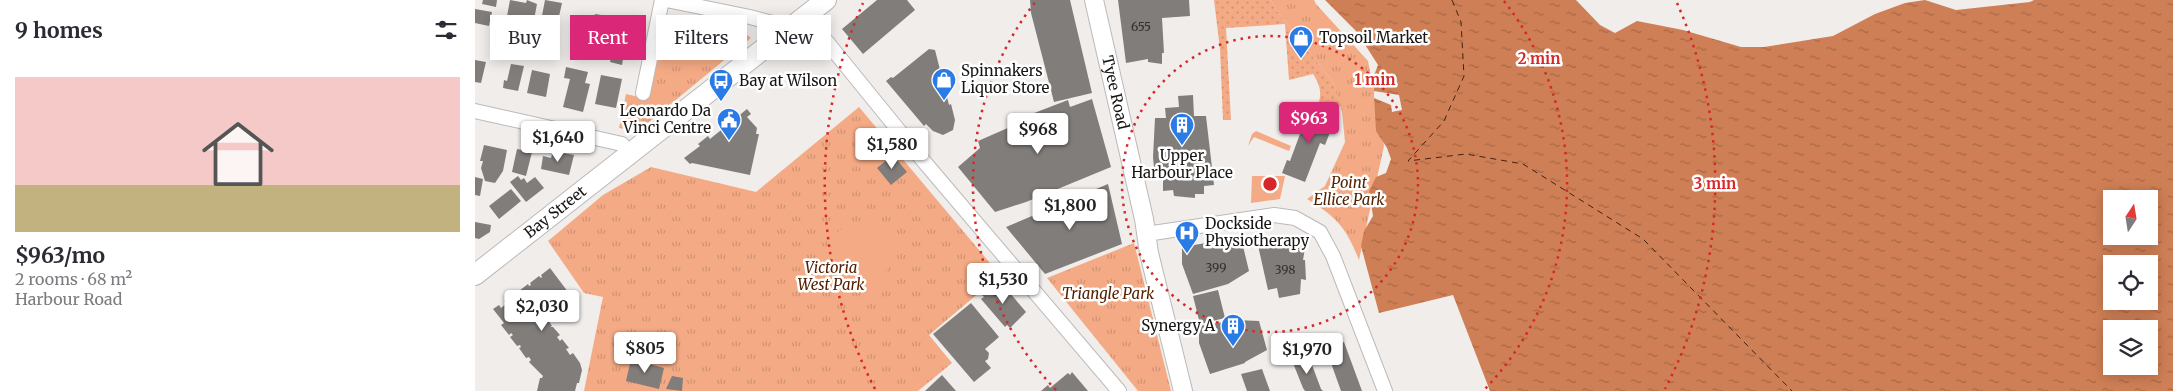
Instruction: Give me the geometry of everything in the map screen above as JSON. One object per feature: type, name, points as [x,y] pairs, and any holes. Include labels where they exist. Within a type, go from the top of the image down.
[{"type":"main road","name":"Bay Street","points":[[807,15],[826,0]]},
{"type":"main road","name":"Bay Street","points":[[475,275],[757,54]]},
{"type":"street","points":[[643,92],[661,0]]},
{"type":"street","points":[[665,0],[757,20]]},
{"type":"street","name":"Tyee Road","points":[[1095,0],[1146,234],[1183,391]]},
{"type":"street","points":[[831,47],[925,164],[1119,391]]},
{"type":"street","points":[[475,111],[623,144]]},
{"type":"street","points":[[1146,234],[1274,216],[1295,218],[1313,226],[1321,232],[1333,256],[1385,391]]},
{"type":"green space","points":[[1214,0],[1271,0],[1277,11],[1333,82],[1341,106],[1316,111],[1320,92],[1313,74],[1289,80],[1285,24],[1226,28],[1231,120],[1223,120],[1220,49]]},
{"type":"green space","name":"Point Ellice Park","points":[[1271,0],[1314,0],[1368,61],[1384,146],[1359,260],[1350,240],[1339,224],[1326,211],[1307,199],[1325,186],[1345,142],[1342,112],[1333,82],[1277,11]]},
{"type":"green space","points":[[656,30],[656,60],[724,60],[643,127],[632,130],[619,128],[626,94],[643,98]]},
{"type":"green space","name":"Victoria West Park","points":[[859,107],[1000,275],[929,335],[952,363],[918,391],[584,391],[603,297],[584,293],[548,241],[603,195],[651,167],[756,192]]},
{"type":"green space","points":[[1256,131],[1291,146],[1289,151],[1254,137],[1248,146],[1252,134]]},
{"type":"green space","points":[[1252,176],[1285,176],[1280,199],[1251,203]]},
{"type":"green space","points":[[857,223],[882,225],[897,242],[892,261],[887,270],[873,285],[864,289],[854,289],[838,282],[830,270],[826,256],[829,242],[833,236]]},
{"type":"green space","name":"Triangle Park","points":[[1134,243],[1171,391],[1138,391],[1047,278]]},
{"type":"green space","points":[[608,380],[651,391],[605,391]]},
{"type":"water","points":[[1325,0],[1576,0],[1600,25],[1615,33],[1637,21],[1683,30],[1741,47],[1764,47],[1833,36],[1875,14],[1905,3],[1925,0],[1956,10],[2034,0],[2173,0],[2173,391],[1490,391],[1453,295],[1379,313],[1361,246],[1364,231],[1373,216],[1369,191],[1376,177],[1386,173],[1391,159],[1387,148],[1376,131],[1373,78],[1378,65],[1357,32]]},
{"type":"pier","points":[[1374,91],[1399,95],[1402,110],[1392,112],[1391,105],[1374,98]]},
{"type":"building","points":[[483,0],[497,0],[496,7],[482,4]]},
{"type":"building","points":[[510,0],[526,3],[527,0],[537,4],[535,15],[507,15]]},
{"type":"building","points":[[545,0],[562,3],[559,15],[542,15]]},
{"type":"building","points":[[877,0],[907,0],[915,10],[863,54],[842,29]]},
{"type":"building","points":[[1030,0],[1070,0],[1092,93],[1054,102],[1031,13]]},
{"type":"building","points":[[1118,0],[1189,0],[1190,16],[1162,18],[1164,53],[1162,53],[1162,64],[1148,62],[1148,59],[1126,63]]},
{"type":"building","points":[[475,9],[492,12],[489,26],[475,23]]},
{"type":"building","points":[[929,49],[935,50],[949,105],[951,104],[955,120],[953,130],[943,135],[933,131],[926,124],[924,126],[886,81],[891,77],[893,78]]},
{"type":"building","points":[[475,60],[486,62],[481,83],[475,82]]},
{"type":"building","points":[[611,60],[623,60],[622,65],[610,62]]},
{"type":"building","points":[[511,64],[524,66],[518,91],[503,88],[504,80],[507,81]]},
{"type":"building","points":[[566,67],[588,72],[585,83],[590,84],[583,112],[563,107],[570,79],[564,78]]},
{"type":"building","points":[[532,70],[550,74],[546,97],[527,93]]},
{"type":"building","points":[[601,75],[622,79],[616,108],[595,104]]},
{"type":"building","name":"Upper Harbour Place","points":[[1193,95],[1194,116],[1206,116],[1214,185],[1204,186],[1204,194],[1195,194],[1195,198],[1174,196],[1173,190],[1163,191],[1163,178],[1155,178],[1153,157],[1155,118],[1166,118],[1165,108],[1179,107],[1178,96]]},
{"type":"building","points":[[1092,99],[1111,167],[1026,202],[995,212],[958,167],[980,148],[978,141],[1010,127],[1008,123],[1068,100],[1070,107]]},
{"type":"building","points":[[1310,107],[1336,117],[1325,145],[1320,143],[1305,182],[1282,173],[1287,160],[1290,161]]},
{"type":"building","name":"Leonardo Da Vinci Centre","points":[[747,109],[751,114],[747,117],[757,128],[756,134],[759,134],[750,175],[690,164],[684,158],[700,146],[698,144],[708,136],[710,139]]},
{"type":"building","points":[[484,145],[507,150],[503,171],[495,183],[485,181],[481,168],[483,161],[480,161]]},
{"type":"building","points":[[517,149],[532,152],[526,176],[512,172]]},
{"type":"building","points":[[553,151],[574,155],[569,175],[541,169],[543,156],[551,158]]},
{"type":"building","points":[[893,155],[907,172],[891,185],[877,168]]},
{"type":"building","points":[[518,176],[521,180],[524,178],[527,183],[535,177],[544,188],[526,202],[510,182]]},
{"type":"building","points":[[475,177],[483,179],[480,196],[475,195]]},
{"type":"building","points":[[1108,184],[1122,244],[1045,274],[1006,227]]},
{"type":"building","points":[[511,189],[521,201],[499,219],[489,206]]},
{"type":"building","points":[[475,222],[491,225],[490,232],[479,239],[475,238]]},
{"type":"building","points":[[1265,237],[1289,238],[1305,248],[1303,260],[1305,260],[1306,280],[1301,279],[1300,294],[1279,298],[1277,288],[1268,290],[1257,241]]},
{"type":"building","points":[[1218,241],[1242,242],[1249,271],[1228,284],[1193,294],[1182,264],[1182,247]]},
{"type":"building","points":[[550,268],[574,300],[565,307],[564,305],[562,306],[564,308],[554,315],[552,313],[548,320],[552,326],[550,327],[553,327],[560,335],[557,337],[560,341],[562,339],[569,348],[566,349],[570,355],[573,353],[580,363],[582,370],[575,391],[537,391],[540,378],[543,376],[529,362],[531,360],[529,357],[526,358],[519,348],[521,347],[520,345],[517,346],[510,337],[513,335],[511,333],[509,335],[501,325],[504,323],[493,309],[499,305],[501,308],[506,304],[504,301],[515,293],[517,296],[520,293],[519,291],[528,284],[529,286],[531,285],[530,283],[539,276],[541,278],[541,275]]},
{"type":"building","points":[[999,280],[1026,312],[1010,328],[1007,325],[1005,327],[981,299],[984,297],[982,295]]},
{"type":"building","points":[[1218,290],[1225,318],[1200,324],[1193,296]]},
{"type":"building","points":[[971,303],[999,337],[985,349],[989,353],[988,359],[985,361],[991,368],[974,382],[933,334]]},
{"type":"building","name":"Synergy A","points":[[1235,320],[1259,321],[1267,350],[1245,363],[1210,374],[1199,343],[1199,326]]},
{"type":"building","points":[[1344,342],[1362,391],[1341,391],[1326,349]]},
{"type":"building","points":[[1309,357],[1323,391],[1305,391],[1303,388],[1293,363]]},
{"type":"building","points":[[631,359],[664,368],[659,389],[626,381]]},
{"type":"building","points":[[1262,369],[1270,391],[1247,391],[1241,374]]},
{"type":"building","points":[[1072,372],[1088,391],[1041,391],[1048,385],[1050,388],[1068,373],[1070,375]]},
{"type":"building","points":[[942,375],[956,391],[925,391]]},
{"type":"building","points":[[672,376],[683,378],[682,391],[666,389]]},
{"type":"ferry route","points":[[1452,0],[1461,22],[1464,76],[1444,121],[1408,161],[1466,154],[1523,164],[1643,239],[1792,391]]},
{"type":"place","name":"Topsoil Market","points":[[1301,59]]},
{"type":"place","name":"Spinnakers Liquor Store","points":[[944,101]]},
{"type":"place","name":"Bay at Wilson","points":[[721,102]]},
{"type":"place","name":"Leonardo Da Vinci Centre","points":[[729,141]]},
{"type":"place","name":"Upper Harbour Place","points":[[1182,146]]},
{"type":"place","name":"Dockside Physiotherapy","points":[[1187,254]]},
{"type":"place","name":"Synergy A","points":[[1233,347]]}]
